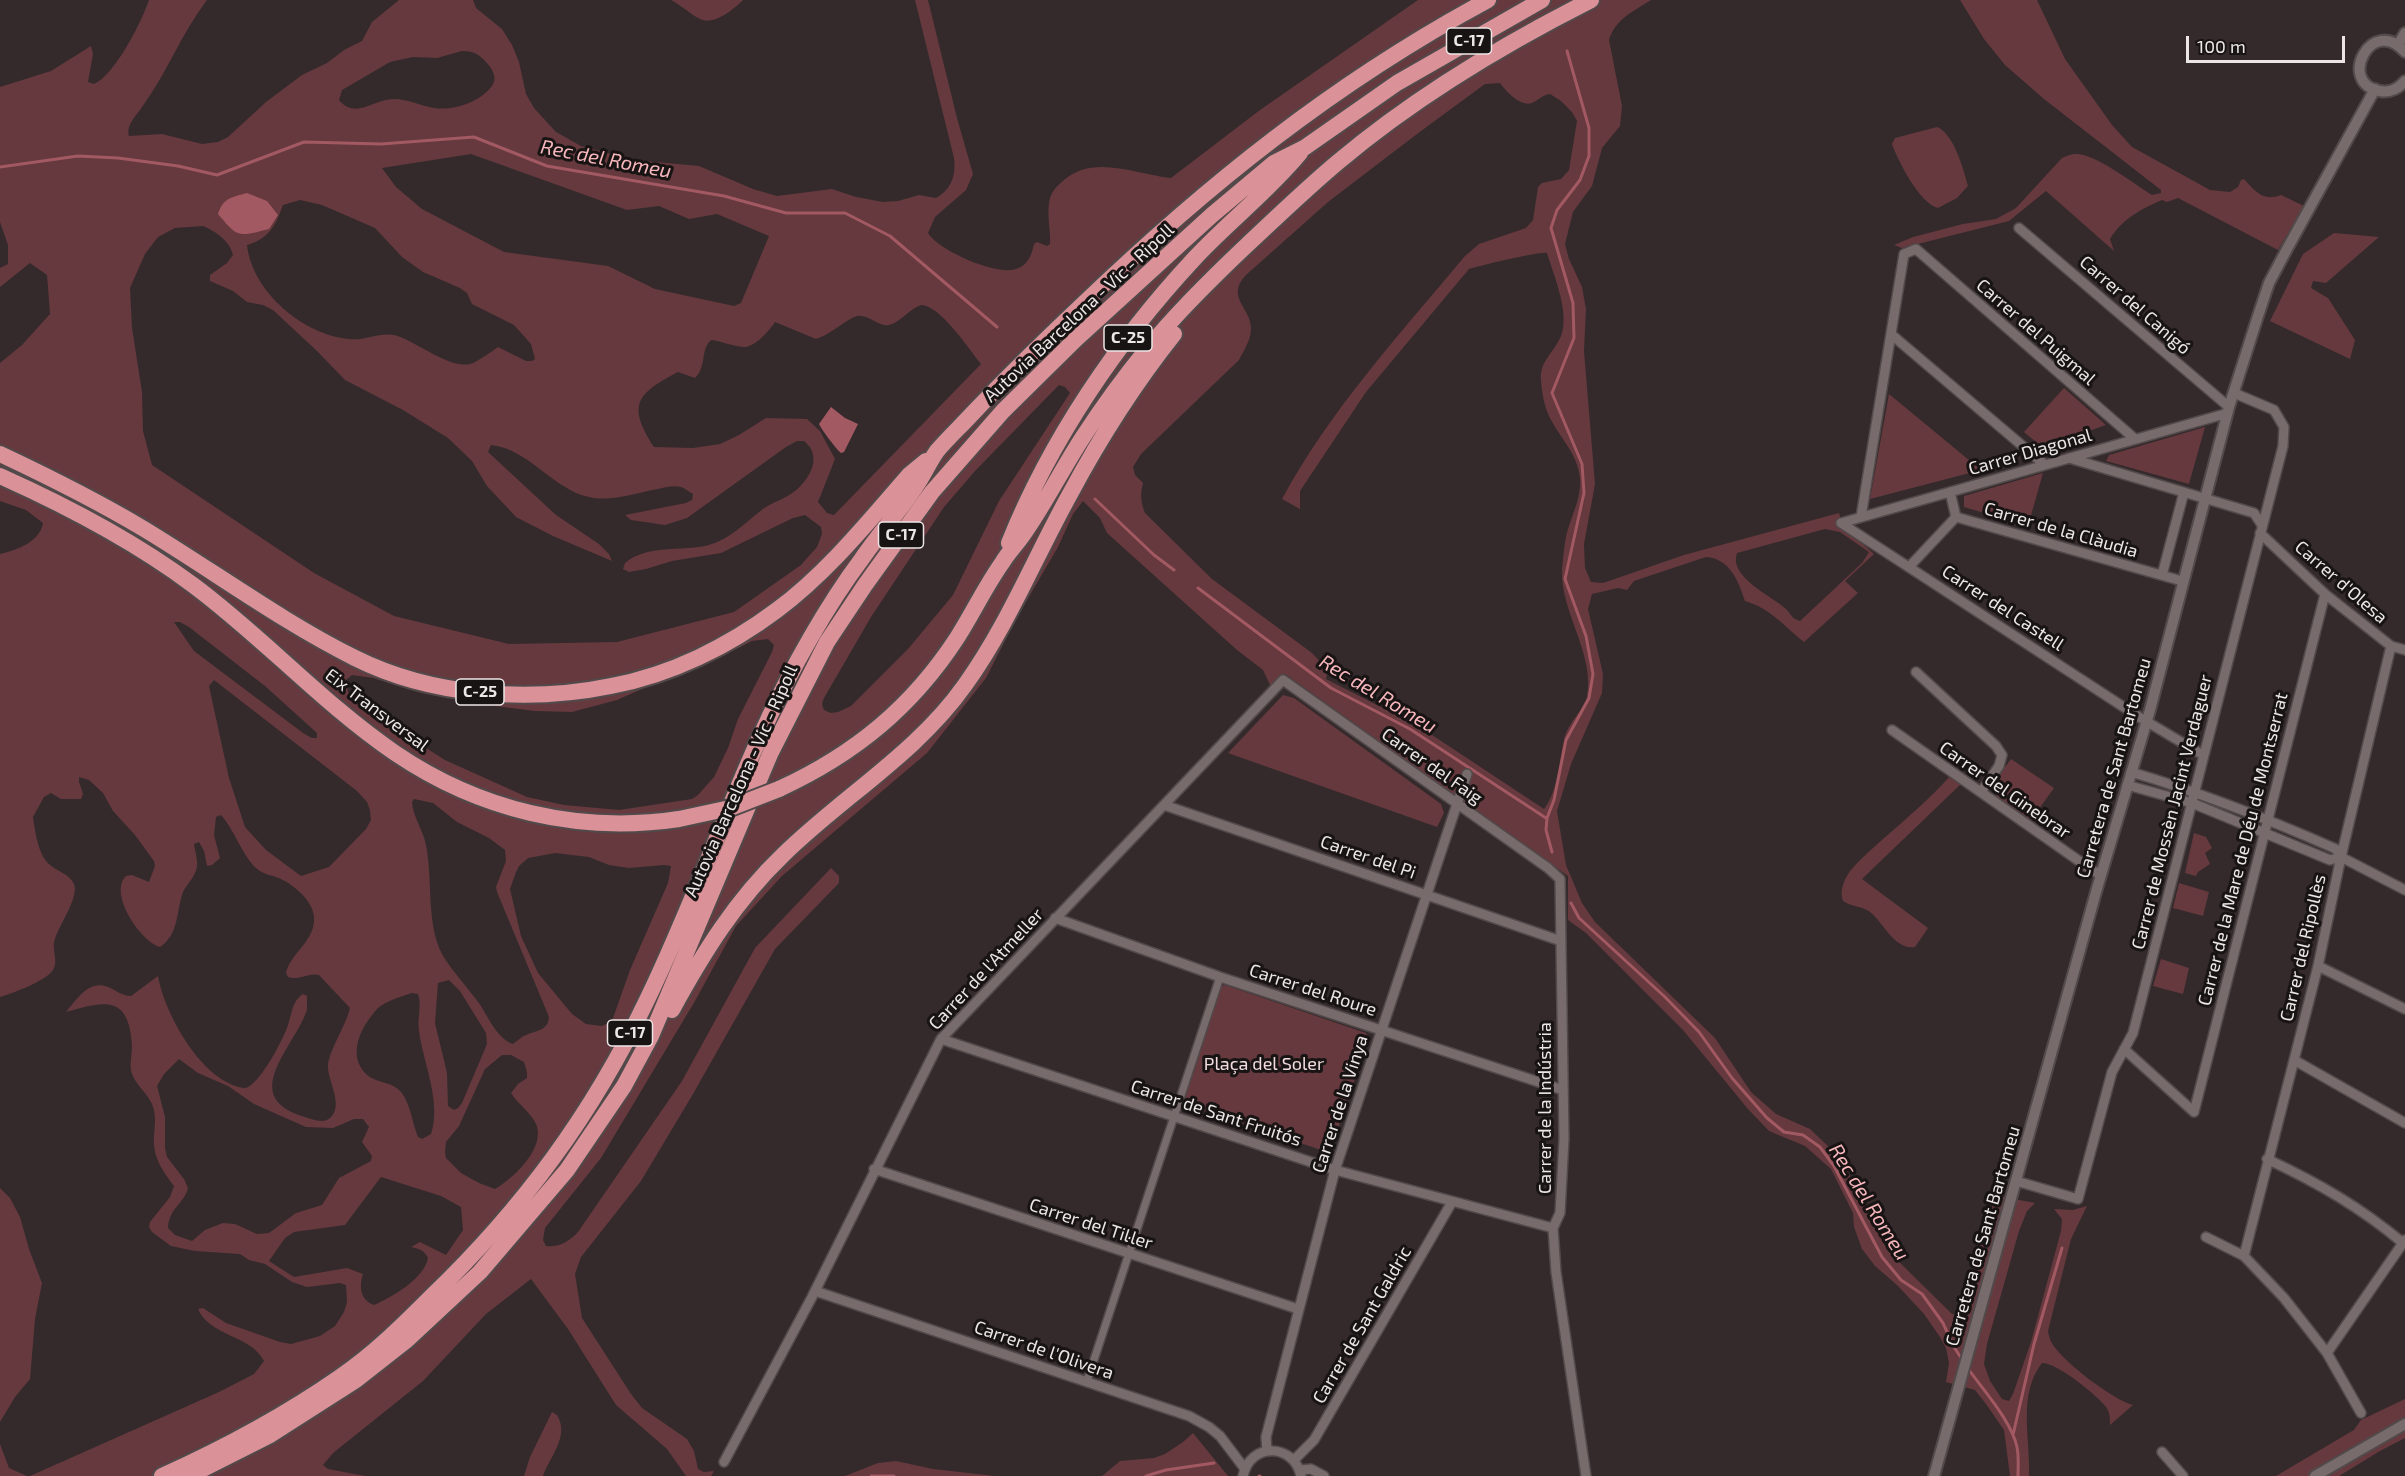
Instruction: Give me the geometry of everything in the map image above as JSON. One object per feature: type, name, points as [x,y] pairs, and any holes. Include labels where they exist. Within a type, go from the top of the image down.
[{"type":"highway","name":"Autovia Barcelona - Vic - Ripoll","points":[[162,1476],[214,1452],[266,1423],[342,1376],[381,1346],[450,1279],[543,1175],[599,1091],[648,999],[753,750],[810,638],[859,561],[918,484],[936,453],[1006,378],[1122,266],[1230,171],[1306,113],[1383,60],[1488,0]]},
{"type":"highway","name":"Autovia Barcelona - Vic - Ripoll","points":[[189,1476],[270,1435],[356,1380],[407,1340],[457,1295],[503,1247],[567,1170],[618,1096],[651,1036],[771,752],[827,642],[932,492],[1003,411],[1076,339],[1212,215],[1274,164],[1304,148],[1397,83],[1542,0]]},
{"type":"highway","points":[[1001,563],[1024,534],[1082,438],[1148,347],[1195,294],[1239,252],[1340,160],[1409,108],[1473,65],[1591,0]]},
{"type":"highway","name":"C-25","points":[[1001,563],[1024,507],[1049,459],[1075,415],[1132,332],[1193,260],[1282,175],[1304,148]]},
{"type":"highway","points":[[651,1036],[671,1012],[694,970],[747,892],[801,838],[911,745],[947,708],[965,685],[1014,603],[1070,494],[1117,414],[1157,356],[1239,252]]},
{"type":"highway","name":"C-25","points":[[0,454],[69,487],[145,530],[266,608],[358,660],[422,682],[480,692],[522,695],[613,686],[687,662],[746,631],[778,609],[810,582],[909,475],[936,453]]},
{"type":"highway","name":"Eix Transversal","points":[[0,476],[55,501],[131,544],[192,584],[354,722],[394,752],[437,778],[483,799],[537,815],[602,824],[679,819],[730,808],[779,789],[835,759],[865,739],[900,710],[933,673],[1001,563]]},
{"type":"street","points":[[2402,87],[2386,91],[2375,89],[2362,77],[2360,66],[2362,54],[2375,43],[2387,41],[2402,48],[2405,33]]},
{"type":"street","name":"Carretera de Sant Bartomeu","points":[[1934,1476],[2101,874],[2146,721],[2234,393],[2269,283],[2375,89]]},
{"type":"street","name":"Carrer del Canigó","points":[[2019,228],[2229,410]]},
{"type":"street","name":"Carrer del Puigmal","points":[[1892,335],[1904,254],[1916,249],[2135,440]]},
{"type":"street","points":[[1892,335],[2045,465]]},
{"type":"street","points":[[1861,517],[1892,335]]},
{"type":"street","name":"Carrer de Mossèn Jacint Verdaguer","points":[[2016,1181],[2078,1198],[2112,1072],[2133,1034],[2283,446],[2284,427],[2274,410],[2234,393]]},
{"type":"street","name":"Carrer Diagonal","points":[[1841,523],[2135,440],[2229,410]]},
{"type":"street","name":"Carrer d'Olesa","points":[[2069,458],[2254,513],[2261,529],[2325,594],[2391,646],[2405,650]]},
{"type":"street","name":"Carrer de la Clàudia","points":[[1950,492],[1956,517],[2182,581]]},
{"type":"street","points":[[2162,575],[2184,492]]},
{"type":"street","points":[[1909,567],[1956,517]]},
{"type":"street","name":"Carrer del Castell","points":[[1841,523],[2146,721],[2203,754]]},
{"type":"street","name":"Carrer de la Mare de Déu de Montserrat","points":[[2124,1049],[2194,1112],[2325,594]]},
{"type":"street","name":"Carrer del Ripollès","points":[[2244,1256],[2318,966],[2341,857],[2391,646]]},
{"type":"street","points":[[1916,672],[1996,746],[2002,755],[1999,766],[1981,792]]},
{"type":"street","name":"Carrer del Faig","points":[[1283,680],[1548,868],[1560,879]]},
{"type":"street","name":"Carrer de l'Atmeller","points":[[724,1462],[941,1040],[1283,680]]},
{"type":"street","name":"Carrer del Ginebrar","points":[[1892,730],[2092,870],[2101,874]]},
{"type":"street","points":[[2131,772],[2195,791],[2267,819],[2336,849],[2341,857],[2405,890]]},
{"type":"street","name":"Carrer de la Vinya","points":[[1267,1451],[1266,1437],[1335,1170],[1467,774]]},
{"type":"street","points":[[2127,785],[2192,803],[2330,860],[2341,857]]},
{"type":"street","name":"Carrer del Pi","points":[[1164,805],[1561,941]]},
{"type":"street","name":"Carrer de la Indústria","points":[[1560,879],[1564,1139],[1560,1213],[1553,1228],[1556,1272],[1586,1476]]},
{"type":"street","name":"Carrer del Roure","points":[[1055,918],[1220,976],[1563,1090]]},
{"type":"street","points":[[2318,966],[2405,1009]]},
{"type":"street","points":[[1087,1382],[1220,976]]},
{"type":"street","name":"Carrer de Sant Fruitós","points":[[941,1040],[1335,1170],[1553,1228]]},
{"type":"street","points":[[2294,1060],[2405,1123]]},
{"type":"street","points":[[2267,1160],[2344,1198],[2404,1242],[2326,1353]]},
{"type":"street","name":"Carrer del Til·ler","points":[[874,1169],[1298,1309]]},
{"type":"street","name":"Carrer de Sant Galdric","points":[[1294,1460],[1314,1440],[1452,1202]]},
{"type":"street","points":[[2206,1237],[2244,1256],[2284,1298],[2326,1353],[2361,1413]]},
{"type":"street","name":"Carrer de l'Olivera","points":[[814,1290],[1189,1416],[1209,1426],[1220,1436],[1244,1472]]},
{"type":"street","points":[[2314,1476],[2405,1424]]},
{"type":"street","points":[[1244,1472],[1254,1457],[1267,1451],[1279,1451],[1294,1460],[1300,1473],[1311,1469],[1324,1476]]},
{"type":"street","points":[[2162,1452],[2183,1476]]},
{"type":"green space","points":[[149,0],[207,0],[189,26],[151,94],[132,121],[129,136],[162,134],[202,144],[218,142],[228,137],[266,102],[302,75],[327,63],[344,50],[362,41],[372,22],[399,0],[473,0],[476,8],[502,29],[512,45],[519,62],[526,94],[534,108],[556,132],[581,146],[634,160],[699,166],[753,189],[777,196],[832,189],[856,197],[883,202],[898,201],[919,195],[936,198],[952,181],[954,158],[915,0],[928,0],[973,174],[966,190],[935,217],[928,233],[943,247],[955,254],[995,269],[1007,270],[1016,269],[1026,263],[1037,242],[1047,246],[1050,244],[1048,210],[1050,198],[1057,186],[1075,172],[1101,167],[1171,178],[1260,110],[1418,0],[1651,0],[1620,21],[1609,40],[1622,106],[1620,126],[1602,148],[1592,186],[1573,212],[1565,244],[1582,287],[1586,309],[1584,351],[1595,484],[1584,544],[1585,568],[1591,582],[1603,583],[1684,555],[1839,513],[1843,527],[1874,554],[1845,581],[1858,593],[1804,642],[1770,613],[1745,601],[1727,566],[1706,557],[1634,581],[1627,590],[1618,588],[1592,594],[1588,609],[1603,674],[1602,693],[1571,764],[1557,811],[1566,865],[1582,903],[1595,922],[1715,1038],[1751,1092],[1776,1114],[1810,1129],[1830,1148],[1846,1168],[1887,1250],[1952,1314],[1962,1315],[1993,1195],[2035,1203],[2027,1211],[2019,1231],[1987,1344],[1984,1364],[1990,1381],[2002,1399],[2009,1401],[2013,1394],[2031,1342],[2061,1231],[2062,1219],[2054,1209],[2073,1210],[2087,1206],[2071,1239],[2048,1331],[2059,1353],[2078,1371],[2102,1389],[2133,1405],[2110,1425],[2107,1409],[2094,1395],[2066,1373],[2042,1363],[2034,1376],[2027,1403],[2029,1476],[2010,1476],[2004,1430],[1975,1390],[1946,1382],[1949,1363],[1946,1348],[1924,1314],[1898,1286],[1875,1266],[1862,1249],[1854,1227],[1853,1213],[1831,1169],[1805,1146],[1769,1131],[1683,1030],[1586,933],[1568,920],[1568,876],[1285,674],[1271,687],[1263,670],[1237,650],[1107,533],[1100,518],[1083,501],[1073,514],[1058,547],[1016,619],[986,678],[927,753],[782,876],[736,926],[695,1001],[601,1158],[545,1228],[543,1240],[546,1246],[564,1243],[578,1232],[682,1081],[755,948],[831,868],[839,876],[839,883],[775,949],[641,1181],[581,1257],[575,1274],[582,1318],[631,1394],[642,1408],[687,1439],[694,1451],[698,1469],[704,1472],[714,1471],[711,1476],[686,1476],[667,1449],[616,1405],[568,1329],[531,1279],[486,1314],[423,1381],[333,1453],[323,1465],[328,1469],[365,1476],[30,1476],[219,1392],[254,1374],[264,1361],[258,1352],[211,1325],[198,1309],[203,1308],[226,1323],[291,1344],[320,1336],[335,1326],[347,1302],[346,1285],[340,1283],[307,1287],[292,1282],[265,1264],[249,1260],[240,1254],[195,1251],[171,1246],[152,1232],[149,1227],[150,1222],[170,1197],[174,1186],[156,1156],[155,1115],[152,1104],[132,1074],[132,1046],[126,1017],[120,1009],[103,1004],[66,1012],[89,988],[101,985],[131,996],[158,976],[168,1009],[177,1027],[201,1061],[229,1084],[245,1088],[257,1080],[263,1072],[284,1034],[294,1005],[303,994],[307,996],[307,1010],[283,1055],[272,1084],[275,1097],[285,1108],[315,1120],[322,1121],[331,1117],[336,1100],[328,1062],[350,1008],[319,975],[288,977],[286,973],[292,959],[313,928],[312,908],[293,886],[265,874],[251,863],[221,815],[216,817],[214,835],[220,858],[207,866],[204,851],[199,842],[194,844],[196,871],[183,892],[171,936],[160,947],[144,936],[136,926],[129,916],[121,893],[121,884],[126,876],[132,875],[149,882],[155,866],[154,861],[113,811],[103,793],[89,780],[79,777],[83,794],[81,799],[61,799],[51,793],[44,797],[33,817],[38,842],[45,860],[66,875],[74,884],[74,897],[55,939],[53,970],[37,982],[0,997],[0,554],[33,540],[41,530],[43,523],[26,510],[0,501],[0,363],[22,345],[50,314],[47,275],[30,263],[0,287],[0,268],[8,264],[8,245],[0,222],[0,87],[51,71],[91,46],[93,54],[88,82],[94,84],[102,79],[119,59]],"holes":[[[462,51],[469,52],[478,55],[488,64],[494,73],[494,83],[487,92],[474,101],[458,107],[442,109],[394,99],[352,108],[345,106],[339,100],[342,90],[390,62],[413,57],[437,58]],[[1500,83],[1514,98],[1527,104],[1550,94],[1561,101],[1577,121],[1569,170],[1561,179],[1542,183],[1538,187],[1533,220],[1526,228],[1479,244],[1465,256],[1367,373],[1322,434],[1282,499],[1300,509],[1300,491],[1366,392],[1469,269],[1522,256],[1547,253],[1560,294],[1564,317],[1561,336],[1542,368],[1541,381],[1547,412],[1574,457],[1579,472],[1580,489],[1566,537],[1562,569],[1566,601],[1582,649],[1588,681],[1586,702],[1566,734],[1555,785],[1544,809],[1420,727],[1326,679],[1328,670],[1312,653],[1212,579],[1145,513],[1141,495],[1143,483],[1135,475],[1133,467],[1141,454],[1239,360],[1247,345],[1251,328],[1238,296],[1240,283],[1246,275],[1328,202],[1485,84]],[[471,154],[627,210],[659,206],[689,219],[717,214],[769,236],[741,303],[734,306],[655,289],[608,266],[504,252],[422,209],[396,187],[382,168]],[[300,200],[322,205],[375,228],[402,257],[423,272],[460,288],[467,293],[472,304],[514,325],[531,344],[535,359],[526,361],[498,347],[475,362],[457,364],[394,335],[349,339],[332,336],[298,320],[283,308],[259,279],[251,262],[247,245],[266,235],[283,205]],[[203,226],[217,234],[229,245],[233,255],[227,263],[210,275],[210,281],[233,291],[247,302],[263,305],[273,310],[345,380],[403,410],[448,438],[472,461],[487,486],[516,517],[553,536],[612,561],[609,554],[599,544],[556,515],[488,452],[491,445],[517,454],[563,486],[589,497],[615,498],[672,486],[678,486],[693,494],[692,500],[686,503],[625,515],[631,520],[665,525],[687,518],[797,441],[804,441],[810,447],[813,453],[812,467],[805,480],[791,494],[763,509],[724,539],[699,547],[644,553],[625,563],[623,569],[629,572],[672,561],[721,553],[793,518],[805,515],[821,527],[822,534],[817,547],[801,565],[734,612],[617,642],[509,644],[394,616],[314,573],[152,465],[143,431],[142,392],[132,328],[130,288],[145,254],[158,237],[175,228]],[[921,305],[929,307],[954,329],[981,364],[834,515],[827,513],[818,502],[835,459],[820,431],[807,419],[766,418],[720,444],[693,448],[654,447],[640,421],[640,402],[645,394],[678,372],[695,378],[699,374],[711,340],[741,347],[749,346],[762,338],[775,322],[816,339],[857,316],[866,317],[885,325],[897,322]],[[1059,385],[1065,387],[1070,393],[999,501],[953,595],[908,649],[851,706],[838,712],[831,713],[824,710],[822,704],[824,698],[871,617],[944,507],[975,471]],[[1825,529],[1840,532],[1869,552],[1862,563],[1800,621],[1793,618],[1786,609],[1753,585],[1739,570],[1736,562],[1737,553]],[[174,622],[180,622],[189,627],[265,686],[317,733],[317,738],[312,738],[194,651]],[[768,639],[774,645],[738,719],[728,748],[714,777],[698,795],[692,799],[619,810],[564,805],[527,797],[445,760],[362,708],[348,692],[346,680],[352,675],[373,678],[421,693],[503,707],[572,712],[617,700],[678,673],[707,664],[752,641]],[[214,680],[357,791],[367,802],[371,820],[366,829],[329,867],[301,876],[266,850],[245,827],[229,778],[209,686]],[[414,799],[433,803],[457,822],[489,838],[505,850],[506,861],[496,887],[497,892],[549,1017],[544,1028],[524,1036],[513,1044],[498,1033],[442,954],[434,929],[426,845],[412,802]],[[555,853],[589,857],[609,865],[629,868],[671,866],[668,883],[630,970],[612,1021],[602,1026],[586,1024],[572,1014],[538,973],[521,936],[510,889],[519,866],[528,858]],[[449,980],[460,991],[486,1033],[487,1044],[462,1103],[454,1110],[448,1106],[447,1073],[435,1023],[438,983]],[[412,993],[418,994],[419,998],[419,1031],[431,1082],[434,1109],[431,1134],[422,1139],[418,1137],[402,1093],[394,1086],[375,1080],[366,1074],[357,1058],[358,1040],[367,1023],[378,1008]],[[502,1055],[511,1055],[524,1062],[527,1078],[511,1093],[533,1118],[538,1131],[537,1141],[527,1160],[511,1177],[495,1189],[461,1173],[446,1158],[446,1142],[459,1126],[485,1069]],[[179,1059],[198,1073],[228,1086],[254,1104],[306,1127],[333,1128],[354,1119],[363,1119],[369,1127],[362,1142],[372,1156],[371,1161],[339,1178],[322,1205],[296,1213],[269,1233],[257,1234],[235,1224],[223,1223],[205,1230],[192,1241],[175,1235],[168,1228],[171,1216],[188,1188],[167,1157],[165,1117],[157,1086],[164,1074]],[[381,1177],[441,1196],[461,1207],[463,1230],[446,1255],[420,1242],[411,1247],[425,1253],[428,1258],[425,1266],[414,1280],[374,1305],[363,1296],[361,1283],[363,1274],[347,1268],[294,1277],[269,1261],[285,1238],[294,1232],[345,1225]]]},
{"type":"green space","points":[[671,0],[743,0],[723,16],[705,21]]},
{"type":"green space","points":[[1960,0],[2037,0],[2065,59],[2112,125],[2132,147],[2210,190],[2230,192],[2244,179],[2264,196],[2281,195],[2304,206],[2278,250],[2178,198],[2167,202],[2162,200],[2126,220],[2110,239],[2114,251],[2046,191],[2009,221],[1902,248],[1894,245],[1913,237],[1963,224],[1996,219],[2016,208],[2062,158],[2072,154],[2084,155],[2104,164],[2152,195],[2161,193],[2161,190],[2044,99],[2005,65],[1984,39]]},
{"type":"green space","points":[[1937,127],[1953,144],[1968,186],[1957,198],[1938,208],[1924,199],[1917,190],[1904,171],[1892,144],[1895,138]]},
{"type":"green space","points":[[2334,233],[2379,237],[2326,283],[2313,281],[2311,288],[2328,298],[2355,340],[2350,359],[2270,321],[2303,254]]},
{"type":"green space","points":[[2064,388],[2106,425],[2042,447],[2024,432]]},
{"type":"green space","points":[[1889,394],[1981,470],[1870,499]]},
{"type":"green space","points":[[2205,427],[2189,484],[2106,461],[2109,455]]},
{"type":"green space","points":[[2043,473],[2028,526],[1964,507],[1964,496]]},
{"type":"green space","points":[[1283,695],[1294,698],[1441,804],[1444,813],[1437,827],[1228,753]]},
{"type":"green space","points":[[2011,759],[2054,788],[2031,820],[1996,796],[1996,781]]},
{"type":"green space","points":[[1951,775],[1962,783],[1862,879],[1928,928],[1915,947],[1908,947],[1895,940],[1870,912],[1843,901],[1843,886],[1850,871],[1858,862],[1927,800]]},
{"type":"green space","points":[[2194,833],[2206,837],[2212,848],[2205,853],[2210,864],[2196,876],[2185,873]]},
{"type":"green space","points":[[2179,883],[2209,892],[2203,916],[2173,908]]},
{"type":"green space","points":[[2161,959],[2189,968],[2183,994],[2153,986]]},
{"type":"green space","name":"Plaça del Soler","points":[[1225,985],[1366,1033],[1368,1039],[1331,1150],[1324,1151],[1188,1105],[1184,1101],[1220,986]]},
{"type":"green space","points":[[0,1188],[10,1198],[20,1217],[42,1283],[35,1319],[30,1379],[15,1397],[0,1422]]},
{"type":"green space","points":[[2405,1399],[2405,1438],[2339,1476],[2276,1476],[2354,1430],[2361,1420]]},
{"type":"green space","points":[[552,1412],[557,1415],[560,1423],[558,1446],[543,1476],[524,1476],[530,1457]]},
{"type":"green space","points":[[1193,1433],[1228,1476],[1102,1476],[1120,1461],[1154,1458],[1165,1454]]},
{"type":"green space","points":[[0,1444],[9,1468],[27,1476],[0,1476]]},
{"type":"green space","points":[[896,1461],[933,1469],[995,1476],[845,1476],[878,1463]]},
{"type":"shaded area","points":[[247,193],[267,201],[278,215],[269,229],[239,234],[230,228],[218,214],[225,201]]},
{"type":"shaded area","points":[[831,407],[845,418],[858,424],[844,452],[841,453],[819,424]]},
{"type":"waterway","points":[[1552,852],[1546,830],[1547,818],[1554,800],[1566,740],[1589,698],[1593,674],[1586,636],[1565,579],[1584,493],[1582,464],[1552,393],[1574,338],[1573,303],[1551,228],[1557,210],[1580,180],[1589,156],[1589,128],[1567,51]]},
{"type":"waterway","name":"Rec del Romeu","points":[[0,167],[78,156],[118,158],[178,166],[217,175],[304,142],[381,144],[474,137],[547,166],[724,196],[786,213],[845,213],[890,236],[997,327]]},
{"type":"waterway","name":"Rec del Romeu","points":[[1095,499],[1154,555],[1174,570]]},
{"type":"waterway","name":"Rec del Romeu","points":[[1198,588],[1331,688],[1410,729],[1546,818]]},
{"type":"waterway","name":"Rec del Romeu","points":[[1571,903],[1579,918],[1665,997],[1699,1032],[1732,1078],[1767,1118],[1784,1132],[1803,1135],[1820,1147],[1834,1166],[1882,1257],[1901,1280],[1922,1294],[1943,1323],[1963,1361]]},
{"type":"waterway","points":[[2013,1435],[2034,1344],[2062,1248]]},
{"type":"waterway","name":"Rec del Romeu","points":[[1967,1367],[2009,1426],[2018,1451],[2018,1476]]},
{"type":"waterway","points":[[1146,1476],[1166,1470],[1214,1463]]},
{"type":"waterway","points":[[871,1476],[894,1476]]}]
